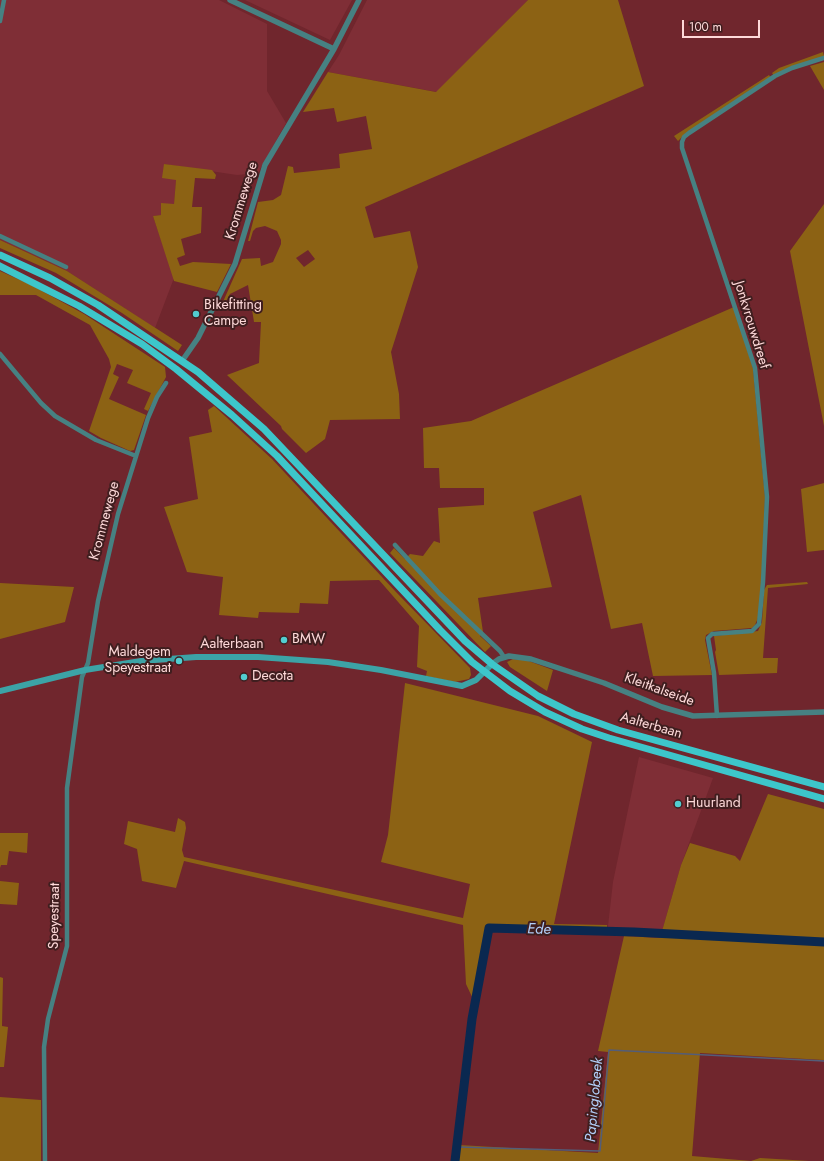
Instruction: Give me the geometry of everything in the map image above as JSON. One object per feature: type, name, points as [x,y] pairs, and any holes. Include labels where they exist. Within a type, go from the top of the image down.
[{"type":"highway","points":[[0,255],[44,275],[98,305],[196,370],[264,429],[333,500],[443,619],[492,664]]},
{"type":"highway","points":[[0,266],[80,306],[136,340],[176,369],[232,415],[276,456],[440,630],[484,672]]},
{"type":"highway","name":"Aalterbaan","points":[[492,664],[538,696],[558,707],[591,721],[674,746],[824,787]]},
{"type":"highway","name":"Aalterbaan","points":[[484,672],[531,704],[582,729],[656,752],[824,799]]},
{"type":"main road","name":"Aalterbaan","points":[[0,690],[85,670],[175,659],[258,657],[350,664],[462,686],[476,680],[492,664]]},
{"type":"street","points":[[0,21],[4,0]]},
{"type":"street","points":[[230,0],[334,49]]},
{"type":"street","name":"Krommewege","points":[[176,369],[194,344],[235,264],[256,188],[265,165],[334,49],[359,0]]},
{"type":"street","name":"Jonkvrouwdreef","points":[[717,716],[714,673],[708,638],[712,634],[752,631],[759,624],[763,582],[767,497],[752,358],[682,148],[682,142],[684,137],[775,76],[792,68],[824,58]]},
{"type":"street","points":[[0,236],[66,267]]},
{"type":"street","points":[[0,354],[41,403],[55,416],[96,440],[136,456]]},
{"type":"street","name":"Krommewege","points":[[85,670],[88,663],[107,560],[136,456],[148,418],[157,397],[166,383]]},
{"type":"street","points":[[395,545],[440,594],[500,651],[504,657],[492,664]]},
{"type":"street","name":"Kleitkalseide","points":[[504,657],[531,659],[604,683],[684,714],[701,717],[824,712]]},
{"type":"street","name":"Speyestraat","points":[[45,1161],[44,1047],[48,1019],[67,946],[67,788],[82,677],[85,670]]},
{"type":"shaded area","points":[[0,0],[219,0],[267,24],[267,91],[286,123],[258,173],[237,175],[164,164],[176,180],[174,205],[161,215],[153,216],[174,278],[155,328],[67,271],[0,240]]},
{"type":"shaded area","points":[[245,0],[352,0],[330,40]]},
{"type":"shaded area","points":[[367,0],[528,0],[437,92],[328,72],[339,55]]},
{"type":"shaded area","points":[[528,0],[618,0],[644,86],[365,207],[374,238],[410,231],[418,267],[391,352],[399,394],[400,419],[330,420],[325,439],[306,453],[282,429],[281,426],[227,375],[259,363],[261,322],[254,322],[248,285],[230,294],[224,305],[222,304],[242,259],[260,258],[261,266],[273,262],[281,244],[277,231],[265,226],[256,228],[253,231],[250,241],[248,241],[258,202],[273,200],[281,195],[288,166],[293,167],[294,173],[340,168],[339,154],[372,149],[366,116],[337,122],[334,108],[303,112],[328,72],[436,92]],"holes":[[[308,250],[315,259],[304,267],[296,258]]]},
{"type":"shaded area","points":[[823,52],[824,56],[774,76],[772,73],[779,68]]},
{"type":"shaded area","points":[[824,62],[824,90],[810,66]]},
{"type":"shaded area","points":[[769,75],[771,78],[683,136],[678,141],[674,136]]},
{"type":"shaded area","points":[[164,164],[212,170],[216,175],[215,179],[195,178],[192,207],[202,207],[201,233],[181,239],[185,255],[177,258],[180,266],[193,262],[231,264],[217,292],[174,281],[153,216],[161,215],[161,203],[174,204],[176,180],[162,178]]},
{"type":"shaded area","points":[[824,204],[824,426],[790,251]]},
{"type":"shaded area","points":[[0,240],[67,271],[182,345],[178,351],[122,313],[56,273],[0,248]]},
{"type":"shaded area","points":[[0,271],[31,285],[84,314],[165,367],[166,377],[148,411],[144,409],[151,393],[127,383],[133,370],[117,364],[113,374],[119,377],[109,399],[146,415],[134,450],[130,451],[89,431],[111,367],[109,359],[90,325],[36,295],[0,295]]},
{"type":"shaded area","points":[[734,307],[753,368],[765,497],[762,582],[758,618],[755,625],[752,628],[714,631],[706,635],[705,640],[712,675],[653,676],[642,623],[611,629],[581,495],[533,512],[552,587],[478,598],[483,632],[480,636],[491,646],[485,652],[390,553],[394,548],[405,559],[410,554],[423,556],[434,541],[440,543],[438,508],[484,505],[484,488],[440,488],[439,468],[424,468],[423,428],[471,421]]},
{"type":"shaded area","points":[[214,406],[272,459],[396,592],[470,668],[471,675],[469,679],[455,682],[426,676],[427,671],[417,667],[419,626],[379,580],[330,581],[328,604],[300,603],[299,613],[259,612],[258,618],[219,615],[223,577],[187,572],[164,507],[198,499],[189,437],[212,432],[208,410]]},
{"type":"shaded area","points":[[824,483],[824,550],[807,552],[801,489]]},
{"type":"shaded area","points":[[807,582],[808,584],[768,588],[763,658],[778,658],[777,673],[719,675],[714,636],[758,631],[762,622],[764,590],[767,585]]},
{"type":"shaded area","points":[[0,583],[74,587],[65,622],[0,639]]},
{"type":"shaded area","points":[[513,659],[526,660],[553,670],[547,691],[510,667],[507,662]]},
{"type":"shaded area","points":[[405,683],[538,716],[592,742],[554,924],[607,925],[607,935],[491,930],[484,974],[479,974],[475,999],[473,999],[466,984],[463,925],[184,861],[176,888],[142,881],[137,849],[124,844],[128,821],[175,832],[178,818],[185,822],[186,828],[182,850],[184,857],[463,918],[470,884],[381,862],[388,835]]},
{"type":"shaded area","points":[[639,757],[713,778],[681,865],[660,938],[607,935],[613,882]]},
{"type":"shaded area","points":[[768,794],[824,809],[824,1060],[700,1053],[692,1156],[751,1161],[457,1161],[459,1145],[598,1153],[608,1052],[598,1051],[624,936],[660,938],[681,865],[690,843],[735,856],[740,861]]},
{"type":"shaded area","points":[[0,833],[28,833],[27,853],[9,851],[7,865],[1,865],[0,868]]},
{"type":"shaded area","points":[[0,881],[19,883],[17,905],[0,904]]},
{"type":"shaded area","points":[[0,977],[3,978],[2,1026],[8,1027],[4,1067],[0,1067]]},
{"type":"shaded area","points":[[0,1097],[41,1100],[41,1161],[0,1161]]},
{"type":"shaded area","points":[[760,1158],[809,1161],[751,1161]]},
{"type":"waterway","name":"Ede","points":[[455,1161],[472,1019],[489,928],[634,932],[824,942]]},
{"type":"waterway","name":"Papinglobeek","points":[[457,1147],[600,1151],[609,1050],[824,1061]]},
{"type":"place","name":"Bikefitting Campe","points":[[196,314]]},
{"type":"place","name":"BMW","points":[[284,640]]},
{"type":"place","name":"Maldegem Speyestraat","points":[[179,661]]},
{"type":"place","name":"Decota","points":[[244,677]]},
{"type":"place","name":"Huurland","points":[[678,804]]}]
